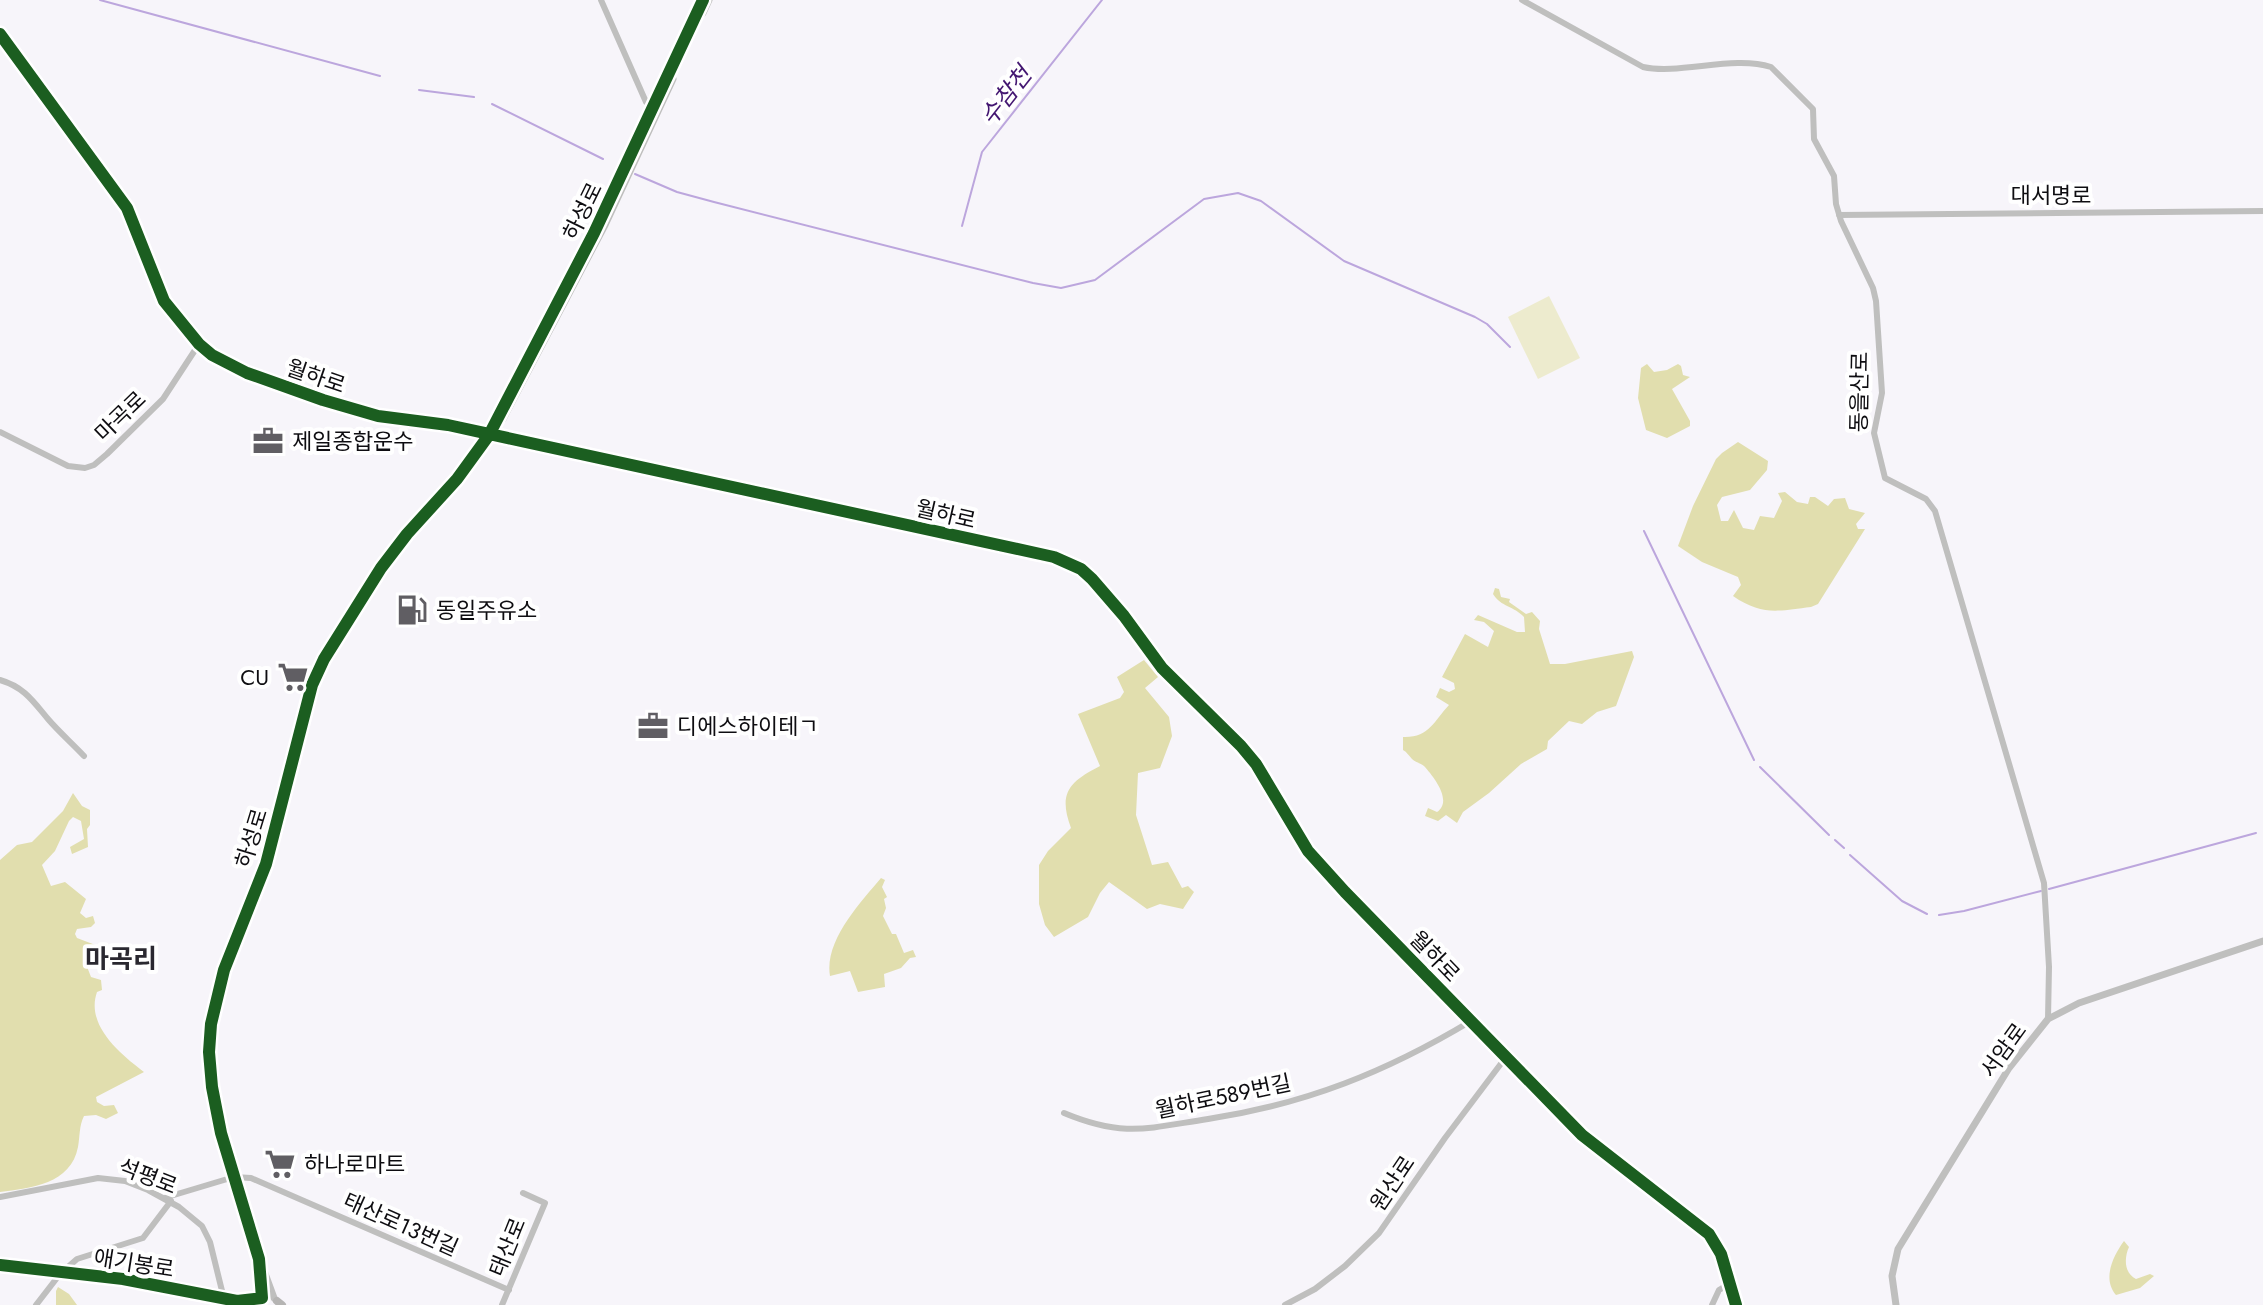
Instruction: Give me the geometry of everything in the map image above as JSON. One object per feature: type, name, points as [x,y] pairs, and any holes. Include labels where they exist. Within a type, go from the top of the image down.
[{"type":"street","points":[[601,0],[646,102],[656,111]]},
{"type":"street","name":"하성로","points":[[260,1302],[259,1259],[221,1133],[210,1074],[213,1009],[224,970],[266,864],[312,685],[324,659],[381,568],[465,469],[489,435],[656,111],[706,0]]},
{"type":"street","name":"동을산로","points":[[1522,0],[1643,67],[1655,69],[1719,64],[1771,67],[1813,109],[1814,139],[1834,176],[1839,215],[1876,301],[1882,393],[1874,433],[1885,478],[1926,499],[1937,517],[2044,883],[2049,967],[2048,1019]]},
{"type":"street","name":"월하로","points":[[0,34],[127,208],[164,301],[199,344],[212,355],[247,373],[378,416],[448,425],[1054,557],[1081,569],[1116,606],[1162,668],[1256,764],[1308,851],[1324,870],[1582,1135],[1709,1234],[1721,1254],[1736,1305]]},
{"type":"street","name":"대서명로","points":[[1839,215],[2263,211]]},
{"type":"street","name":"마곡로","points":[[0,432],[68,466],[77,469],[94,465],[163,399],[199,344]]},
{"type":"street","points":[[0,680],[28,694],[50,722],[84,756]]},
{"type":"street","name":"서암로","points":[[1896,1305],[1892,1276],[1898,1249],[2009,1068],[2048,1019],[2079,1003],[2263,941]]},
{"type":"street","name":"월하로589번길","points":[[1064,1113],[1104,1126],[1144,1130],[1268,1109],[1385,1068],[1471,1021]]},
{"type":"street","name":"원산로","points":[[1285,1305],[1315,1289],[1345,1266],[1379,1233],[1506,1057]]},
{"type":"street","points":[[36,1305],[60,1274],[83,1255],[143,1238],[168,1199],[234,1177]]},
{"type":"street","name":"태산로13번길","points":[[234,1177],[251,1178],[509,1290]]},
{"type":"street","name":"석평로","points":[[0,1197],[84,1180],[110,1178],[168,1199],[195,1219],[206,1233],[224,1299]]},
{"type":"street","name":"태산로","points":[[502,1305],[545,1203],[523,1193]]},
{"type":"street","points":[[259,1259],[278,1302]]},
{"type":"street","name":"애기봉로","points":[[0,1265],[123,1279],[237,1301],[260,1302],[268,1296],[278,1302]]},
{"type":"street","points":[[1712,1305],[1719,1290],[1729,1284]]},
{"type":"street","points":[[237,1301],[248,1305]]},
{"type":"shaded area","points":[[1549,296],[1580,358],[1538,379],[1508,317]]},
{"type":"shaded area","points":[[1647,364],[1654,372],[1678,364],[1683,375],[1690,377],[1672,389],[1690,426],[1667,438],[1646,430],[1638,398],[1641,368]]},
{"type":"shaded area","points":[[1738,442],[1768,461],[1767,470],[1750,490],[1722,497],[1717,505],[1721,521],[1728,521],[1734,510],[1743,528],[1754,530],[1760,516],[1774,518],[1782,501],[1778,493],[1785,492],[1797,502],[1808,504],[1810,497],[1815,497],[1828,506],[1834,499],[1845,498],[1849,509],[1865,513],[1856,524],[1858,529],[1865,529],[1818,604],[1779,611],[1753,607],[1733,596],[1741,585],[1738,577],[1702,562],[1678,546],[1716,459]]},
{"type":"shaded area","points":[[1495,588],[1499,589],[1501,597],[1510,599],[1509,602],[1526,614],[1532,612],[1540,621],[1539,629],[1550,664],[1632,651],[1634,657],[1616,706],[1597,712],[1582,724],[1569,721],[1548,741],[1547,749],[1521,764],[1463,812],[1457,823],[1446,815],[1438,821],[1425,816],[1428,808],[1437,812],[1443,796],[1424,766],[1403,750],[1403,737],[1425,732],[1449,705],[1436,697],[1440,688],[1449,692],[1455,689],[1454,683],[1442,677],[1465,634],[1488,647],[1494,631],[1484,622],[1474,620],[1478,615],[1517,632],[1525,632],[1524,617],[1496,598],[1493,594]]},
{"type":"shaded area","points":[[1144,660],[1158,677],[1145,688],[1169,717],[1172,736],[1160,768],[1138,773],[1136,815],[1152,865],[1168,862],[1182,888],[1188,886],[1194,892],[1183,909],[1160,904],[1147,909],[1109,882],[1088,917],[1054,937],[1045,925],[1039,904],[1039,865],[1071,828],[1066,806],[1069,790],[1074,783],[1100,766],[1078,714],[1120,698],[1124,692],[1117,677]]},
{"type":"shaded area","points":[[73,793],[82,806],[90,810],[88,847],[72,854],[70,847],[84,839],[81,821],[73,817],[55,851],[42,865],[51,886],[65,882],[86,899],[80,913],[86,918],[93,916],[95,923],[91,927],[77,929],[75,934],[77,938],[98,946],[84,959],[91,977],[101,980],[102,990],[97,992],[95,1005],[96,1016],[116,1048],[144,1072],[96,1097],[97,1102],[104,1106],[114,1105],[118,1113],[106,1119],[96,1115],[84,1116],[78,1147],[67,1169],[48,1182],[0,1192],[0,860],[17,845],[32,842],[63,811]]},
{"type":"shaded area","points":[[881,878],[885,880],[882,887],[887,897],[884,899],[886,908],[883,916],[892,934],[896,934],[904,953],[913,950],[916,957],[910,958],[901,968],[884,974],[885,987],[858,992],[850,971],[830,976],[832,949],[845,923]]},
{"type":"shaded area","points":[[2124,1241],[2129,1247],[2126,1260],[2129,1273],[2136,1279],[2150,1274],[2154,1276],[2140,1288],[2116,1295],[2109,1275]]},
{"type":"shaded area","points":[[58,1287],[69,1294],[77,1305],[56,1305]]},
{"type":"waterway","points":[[100,0],[380,76]]},
{"type":"waterway","name":"수참천","points":[[962,226],[982,152],[1102,0]]},
{"type":"waterway","points":[[419,90],[474,97]]},
{"type":"waterway","points":[[492,104],[603,159]]},
{"type":"waterway","points":[[635,174],[677,192],[714,202],[1061,288],[1095,280],[1204,199],[1238,193],[1261,201],[1344,261],[1475,317],[1487,324],[1510,347]]},
{"type":"waterway","points":[[1644,531],[1754,760]]},
{"type":"waterway","points":[[1760,767],[1829,835]]},
{"type":"waterway","points":[[2049,889],[2256,833]]},
{"type":"waterway","points":[[1835,840],[1844,848]]},
{"type":"waterway","points":[[1850,855],[1902,901],[1927,914]]},
{"type":"waterway","points":[[1939,915],[2041,891]]},
{"type":"cycle path","points":[[0,1265],[123,1279],[237,1301],[262,1298],[259,1259],[221,1133],[212,1087],[209,1052],[211,1024],[224,970],[266,864],[312,685],[324,659],[381,568],[457,479],[489,435],[594,233],[703,0]]},
{"type":"cycle path","points":[[0,34],[127,208],[164,301],[199,344],[212,355],[247,373],[378,416],[448,425],[1054,557],[1081,569],[1124,616],[1162,668],[1256,764],[1308,851],[1345,892],[1582,1135],[1709,1234],[1721,1254],[1736,1305]]},
{"type":"place","name":"제일종합운수","points":[[268,441]]},
{"type":"place","name":"동일주유소","points":[[412,610]]},
{"type":"place","name":"CU","points":[[293,677]]},
{"type":"place","name":"디에스하이테ㄱ","points":[[653,726]]},
{"type":"place","name":"하나로마트","points":[[280,1164]]},
{"type":"district","name":"마곡리","points":[[121,959]]}]
